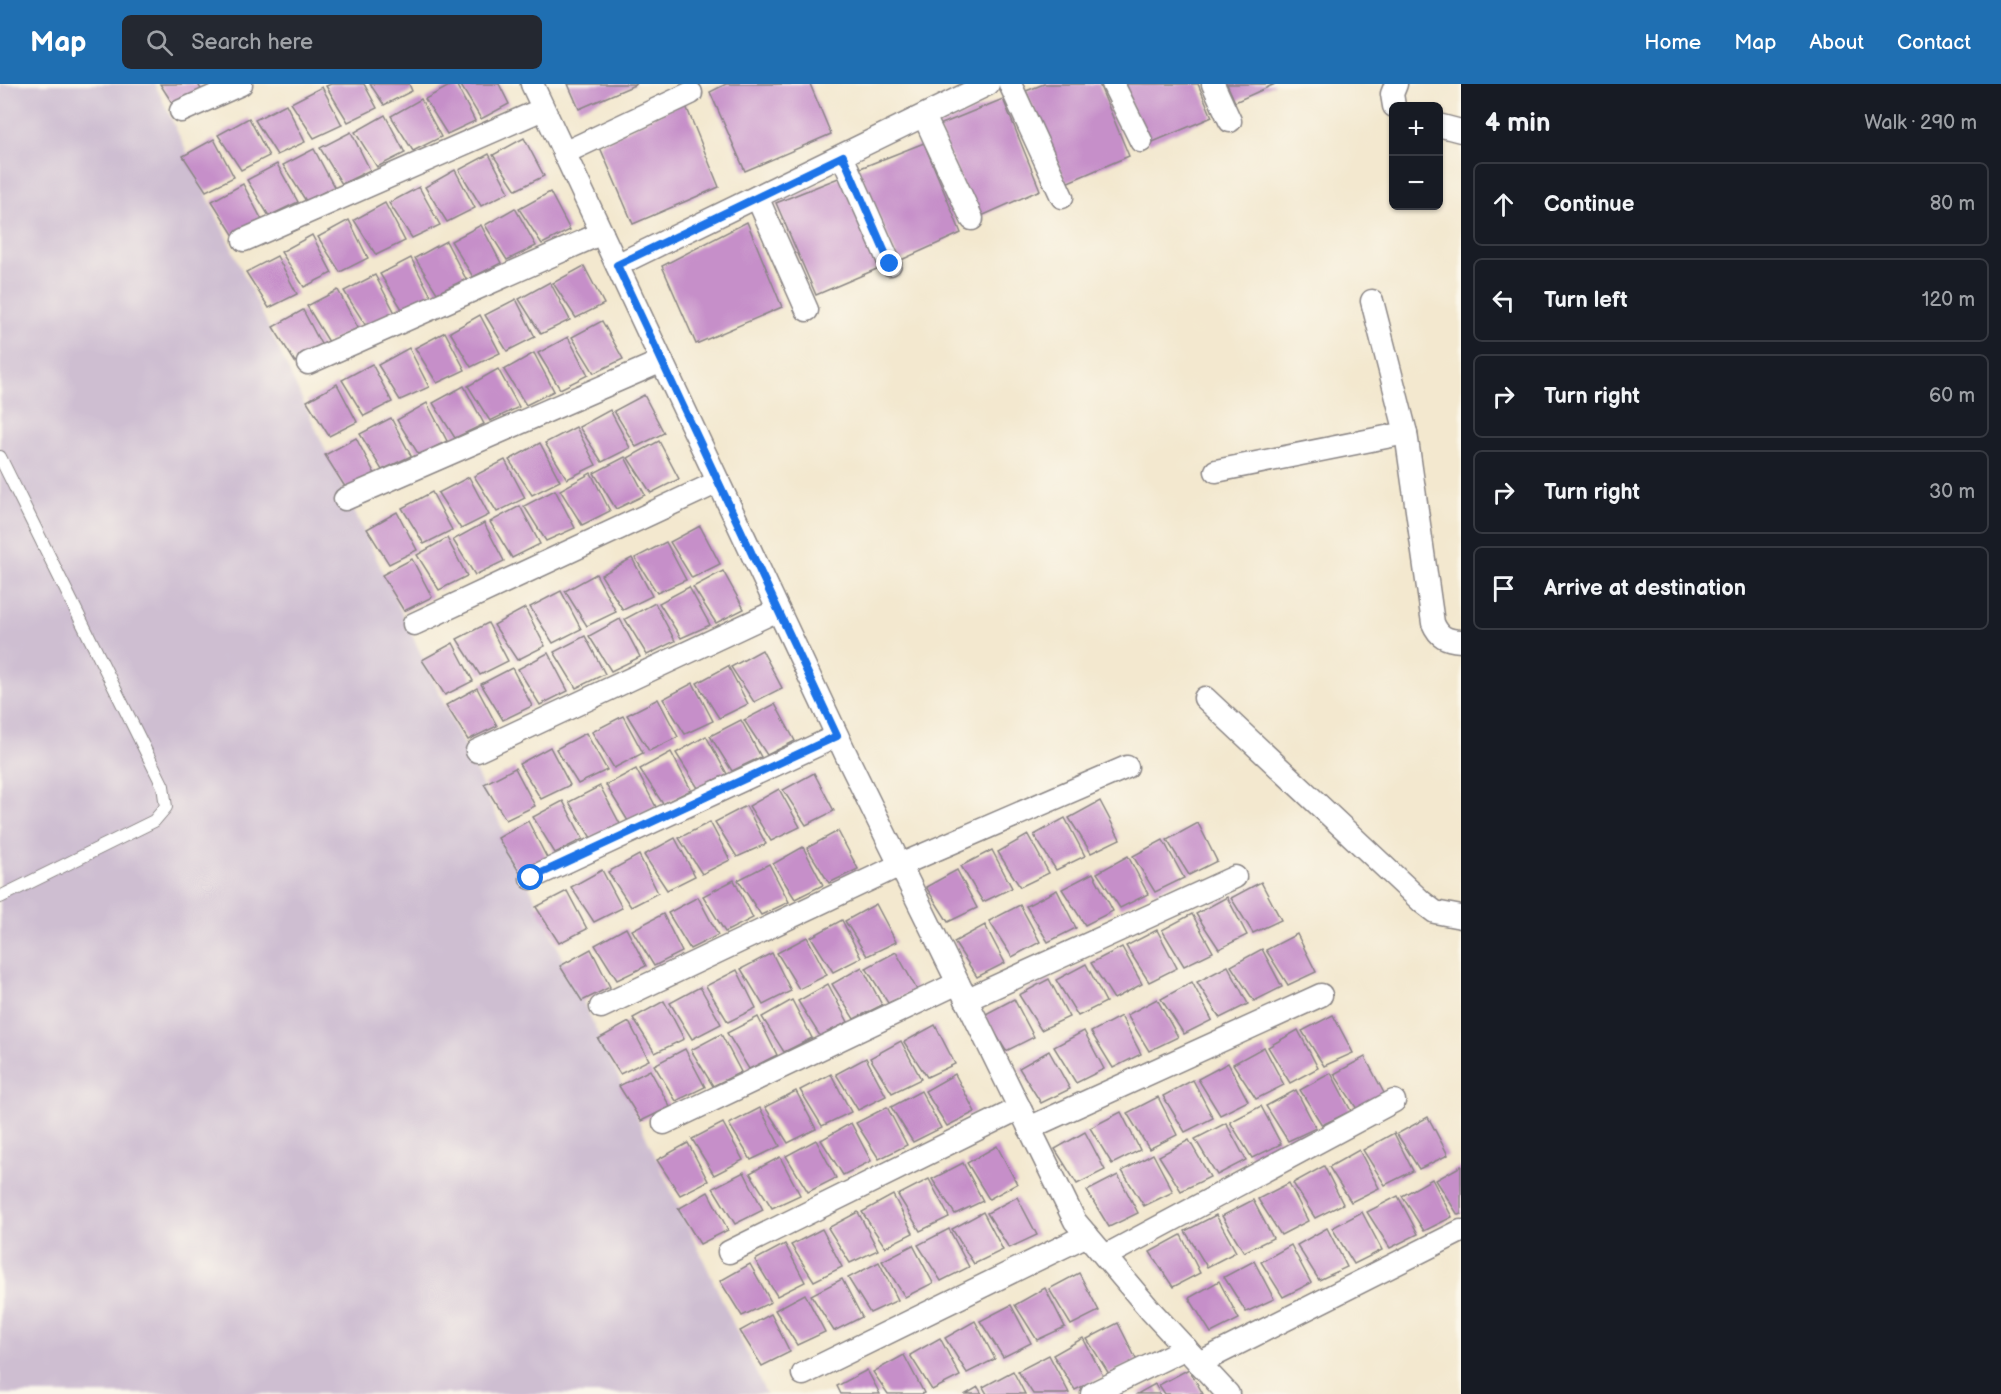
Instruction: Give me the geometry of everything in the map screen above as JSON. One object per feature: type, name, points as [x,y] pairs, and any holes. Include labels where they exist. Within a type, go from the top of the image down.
[{"type":"street","points":[[181,111],[241,84]]},
{"type":"street","points":[[532,84],[837,736],[1075,1221],[1228,1394]]},
{"type":"street","points":[[617,265],[988,84]]},
{"type":"street","points":[[1010,84],[1062,197]]},
{"type":"street","points":[[1113,84],[1141,141]]},
{"type":"street","points":[[1213,84],[1230,121]]},
{"type":"street","points":[[1393,102],[1392,94],[1396,84]]},
{"type":"street","points":[[564,153],[690,93]]},
{"type":"street","points":[[244,240],[543,109]]},
{"type":"street","points":[[924,116],[972,219]]},
{"type":"street","points":[[1443,126],[1461,131]]},
{"type":"street","points":[[843,156],[890,264]]},
{"type":"street","points":[[757,197],[807,310]]},
{"type":"street","points":[[308,363],[602,233]]},
{"type":"street","points":[[1372,301],[1406,433],[1433,623],[1438,635],[1449,641],[1461,641]]},
{"type":"street","points":[[345,499],[662,362]]},
{"type":"street","points":[[1216,471],[1406,433]]},
{"type":"street","points":[[414,624],[718,482]]},
{"type":"street","points":[[477,751],[778,610]]},
{"type":"street","points":[[1205,698],[1422,902],[1435,912],[1461,917]]},
{"type":"street","points":[[531,878],[837,736]]},
{"type":"street","points":[[601,1007],[900,865],[1126,767]]},
{"type":"street","points":[[664,1124],[962,992],[1235,877]]},
{"type":"street","points":[[729,1252],[1024,1118],[1321,994]]},
{"type":"street","points":[[1105,1256],[1394,1101]]},
{"type":"street","points":[[1092,1394],[1192,1356],[1461,1232]]},
{"type":"street","points":[[803,1374],[1087,1235]]},
{"type":"lane","points":[[0,457],[163,786],[166,807],[154,821],[0,897]]},
{"type":"shaded area","points":[[0,84],[155,84],[766,1394],[0,1394]]},
{"type":"building","points":[[160,84],[198,84],[204,95],[176,109]]},
{"type":"building","points":[[364,84],[377,108],[348,122],[326,86]]},
{"type":"building","points":[[370,84],[409,84],[412,91],[384,105]]},
{"type":"building","points":[[456,84],[475,121],[447,134],[425,99]]},
{"type":"building","points":[[460,84],[499,84],[509,104],[481,119]]},
{"type":"building","points":[[568,84],[637,84],[579,109]]},
{"type":"building","points":[[726,84],[810,84],[831,134],[745,171],[710,92]]},
{"type":"building","points":[[1044,84],[1099,84],[1129,156],[1066,183],[1026,91]]},
{"type":"building","points":[[1122,84],[1198,84],[1212,117],[1148,144]]},
{"type":"building","points":[[1227,84],[1275,84],[1235,102]]},
{"type":"building","points":[[322,87],[342,125],[314,138],[291,103]]},
{"type":"building","points":[[421,99],[441,137],[413,151],[391,116]]},
{"type":"building","points":[[1003,99],[1040,190],[977,218],[937,126]]},
{"type":"building","points":[[684,101],[719,187],[633,224],[599,145]]},
{"type":"building","points":[[286,104],[305,142],[277,155],[255,120]]},
{"type":"building","points":[[385,115],[405,153],[377,167],[355,132]]},
{"type":"building","points":[[249,118],[269,156],[241,170],[218,135]]},
{"type":"building","points":[[351,132],[370,170],[342,184],[320,148]]},
{"type":"building","points":[[524,138],[544,176],[516,190],[493,155]]},
{"type":"building","points":[[214,139],[234,177],[206,191],[183,156]]},
{"type":"building","points":[[924,143],[961,233],[899,261],[858,169]]},
{"type":"building","points":[[314,149],[334,187],[306,201],[283,165]]},
{"type":"building","points":[[489,154],[509,192],[481,206],[459,170]]},
{"type":"building","points":[[277,164],[298,202],[269,216],[247,180]]},
{"type":"building","points":[[455,170],[475,208],[447,222],[425,187]]},
{"type":"building","points":[[841,177],[879,268],[816,295],[776,203]]},
{"type":"building","points":[[243,184],[263,222],[234,236],[212,201]]},
{"type":"building","points":[[419,187],[440,225],[412,238],[389,203]]},
{"type":"building","points":[[550,192],[570,230],[542,244],[519,209]]},
{"type":"building","points":[[385,203],[405,241],[376,255],[354,220]]},
{"type":"building","points":[[515,208],[536,246],[507,260],[485,225]]},
{"type":"building","points":[[349,220],[368,258],[340,272],[318,237]]},
{"type":"building","points":[[747,222],[782,307],[696,344],[662,266]]},
{"type":"building","points":[[481,225],[501,263],[473,277],[451,241]]},
{"type":"building","points":[[312,235],[332,273],[304,287],[281,252]]},
{"type":"building","points":[[446,241],[466,279],[437,293],[415,258]]},
{"type":"building","points":[[277,256],[297,294],[269,308],[246,272]]},
{"type":"building","points":[[411,258],[431,296],[402,309],[380,274]]},
{"type":"building","points":[[584,266],[604,304],[576,318],[553,283]]},
{"type":"building","points":[[375,275],[395,313],[366,326],[344,291]]},
{"type":"building","points":[[550,282],[570,320],[541,334],[519,299]]},
{"type":"building","points":[[338,290],[358,328],[329,342],[307,306]]},
{"type":"building","points":[[516,299],[535,337],[507,351],[485,315]]},
{"type":"building","points":[[303,310],[323,348],[295,362],[273,327]]},
{"type":"building","points":[[480,315],[500,353],[471,367],[450,332]]},
{"type":"building","points":[[602,321],[623,359],[594,373],[572,337]]},
{"type":"building","points":[[445,332],[465,370],[437,383],[415,348]]},
{"type":"building","points":[[568,337],[588,375],[560,389],[538,353]]},
{"type":"building","points":[[409,348],[429,387],[400,400],[378,365]]},
{"type":"building","points":[[534,353],[554,391],[526,405],[504,370]]},
{"type":"building","points":[[372,364],[392,402],[364,416],[342,380]]},
{"type":"building","points":[[498,369],[519,407],[490,421],[468,386]]},
{"type":"building","points":[[337,384],[357,422],[329,436],[307,401]]},
{"type":"building","points":[[464,386],[484,424],[455,438],[433,403]]},
{"type":"building","points":[[644,395],[664,433],[636,447],[614,411]]},
{"type":"building","points":[[427,403],[447,441],[419,455],[397,420]]},
{"type":"building","points":[[610,410],[630,448],[602,462],[579,427]]},
{"type":"building","points":[[391,418],[411,456],[382,470],[360,434]]},
{"type":"building","points":[[576,427],[596,465],[567,479],[545,443]]},
{"type":"building","points":[[356,438],[376,476],[347,490],[325,455]]},
{"type":"building","points":[[659,441],[679,479],[651,493],[628,458]]},
{"type":"building","points":[[540,443],[560,481],[532,495],[509,460]]},
{"type":"building","points":[[625,457],[645,495],[616,509],[594,473]]},
{"type":"building","points":[[505,460],[525,498],[497,512],[474,476]]},
{"type":"building","points":[[591,473],[610,511],[582,525],[560,490]]},
{"type":"building","points":[[469,477],[489,515],[461,529],[438,493]]},
{"type":"building","points":[[555,490],[575,528],[546,541],[524,506]]},
{"type":"building","points":[[432,492],[452,530],[424,544],[402,508]]},
{"type":"building","points":[[520,506],[540,544],[512,558],[490,522]]},
{"type":"building","points":[[397,512],[417,550],[389,564],[367,529]]},
{"type":"building","points":[[484,523],[504,561],[475,575],[453,540]]},
{"type":"building","points":[[700,526],[720,564],[692,578],[670,542]]},
{"type":"building","points":[[447,538],[467,576],[439,590],[417,555]]},
{"type":"building","points":[[666,542],[686,580],[657,593],[635,558]]},
{"type":"building","points":[[632,558],[652,596],[623,610],[601,575]]},
{"type":"building","points":[[412,559],[432,597],[404,611],[382,575]]},
{"type":"building","points":[[723,571],[744,609],[716,623],[693,587]]},
{"type":"building","points":[[596,574],[616,612],[587,626],[565,591]]},
{"type":"building","points":[[689,587],[710,625],[681,638],[659,603]]},
{"type":"building","points":[[561,591],[581,629],[553,643],[530,607]]},
{"type":"building","points":[[655,603],[675,641],[647,655],[625,619]]},
{"type":"building","points":[[525,608],[545,646],[517,660],[494,625]]},
{"type":"building","points":[[620,619],[640,657],[611,671],[589,636]]},
{"type":"building","points":[[488,623],[508,661],[480,675],[457,639]]},
{"type":"building","points":[[585,636],[605,674],[576,688],[554,652]]},
{"type":"building","points":[[453,643],[473,681],[445,695],[422,660]]},
{"type":"building","points":[[762,650],[782,688],[754,702],[731,667]]},
{"type":"building","points":[[548,653],[568,691],[540,705],[518,669]]},
{"type":"building","points":[[728,666],[748,704],[719,718],[697,683]]},
{"type":"building","points":[[512,668],[532,706],[503,720],[481,684]]},
{"type":"building","points":[[693,683],[713,721],[685,734],[663,699]]},
{"type":"building","points":[[477,688],[497,726],[468,740],[446,705]]},
{"type":"building","points":[[658,699],[678,737],[649,751],[627,715]]},
{"type":"building","points":[[775,704],[795,741],[767,755],[744,720]]},
{"type":"building","points":[[623,716],[643,753],[614,768],[592,732]]},
{"type":"building","points":[[741,720],[761,757],[732,771],[710,736]]},
{"type":"building","points":[[586,733],[607,770],[578,784],[556,749]]},
{"type":"building","points":[[706,736],[727,774],[698,788],[676,753]]},
{"type":"building","points":[[550,747],[570,785],[541,799],[519,764]]},
{"type":"building","points":[[671,752],[691,790],[663,804],[640,769]]},
{"type":"building","points":[[515,768],[535,806],[506,820],[484,784]]},
{"type":"building","points":[[636,769],[656,807],[628,821],[606,785]]},
{"type":"building","points":[[814,773],[834,811],[806,825],[783,790]]},
{"type":"building","points":[[600,786],[620,824],[591,838],[569,802]]},
{"type":"building","points":[[779,789],[800,827],[771,841],[749,806]]},
{"type":"building","points":[[563,801],[583,839],[555,853],[533,817]]},
{"type":"building","points":[[1100,801],[1120,839],[1091,853],[1069,818]]},
{"type":"building","points":[[746,806],[766,844],[737,857],[715,822]]},
{"type":"building","points":[[1065,818],[1085,856],[1056,870],[1034,835]]},
{"type":"building","points":[[528,821],[548,860],[520,873],[498,838]]},
{"type":"building","points":[[710,822],[730,860],[702,874],[679,838]]},
{"type":"building","points":[[1198,823],[1217,861],[1189,875],[1167,840]]},
{"type":"building","points":[[838,831],[858,869],[829,883],[807,848]]},
{"type":"building","points":[[1028,835],[1049,873],[1020,887],[998,852]]},
{"type":"building","points":[[675,838],[695,876],[667,890],[644,855]]},
{"type":"building","points":[[1163,840],[1184,878],[1155,892],[1133,856]]},
{"type":"building","points":[[803,847],[823,885],[795,899],[773,864]]},
{"type":"building","points":[[992,850],[1012,888],[983,902],[961,866]]},
{"type":"building","points":[[639,855],[658,893],[631,907],[608,872]]},
{"type":"building","points":[[1128,856],[1148,894],[1120,908],[1097,873]]},
{"type":"building","points":[[769,864],[789,902],[761,915],[738,880]]},
{"type":"building","points":[[602,870],[622,908],[594,922],[571,887]]},
{"type":"building","points":[[957,870],[977,908],[948,922],[926,887]]},
{"type":"building","points":[[1093,873],[1113,911],[1085,925],[1062,889]]},
{"type":"building","points":[[734,880],[753,918],[725,932],[703,896]]},
{"type":"building","points":[[1261,882],[1281,920],[1253,933],[1231,898]]},
{"type":"building","points":[[1057,890],[1076,928],[1048,942],[1026,906]]},
{"type":"building","points":[[567,891],[587,929],[559,943],[536,907]]},
{"type":"building","points":[[698,897],[718,935],[690,949],[668,913]]},
{"type":"building","points":[[1227,897],[1247,935],[1219,949],[1196,914]]},
{"type":"building","points":[[876,904],[896,942],[867,956],[845,921]]},
{"type":"building","points":[[1020,905],[1040,942],[1012,957],[989,921]]},
{"type":"building","points":[[663,914],[682,952],[654,966],[632,930]]},
{"type":"building","points":[[1192,914],[1213,952],[1184,966],[1162,930]]},
{"type":"building","points":[[842,920],[861,958],[833,972],[811,937]]},
{"type":"building","points":[[985,925],[1005,963],[977,977],[954,942]]},
{"type":"building","points":[[626,928],[646,966],[617,980],[595,945]]},
{"type":"building","points":[[1157,930],[1177,968],[1149,982],[1126,946]]},
{"type":"building","points":[[1297,934],[1316,972],[1288,985],[1266,950]]},
{"type":"building","points":[[807,937],[827,975],[799,989],[777,953]]},
{"type":"building","points":[[1122,947],[1142,984],[1114,999],[1091,963]]},
{"type":"building","points":[[591,949],[610,987],[582,1001],[560,966]]},
{"type":"building","points":[[1262,949],[1282,987],[1254,1001],[1231,966]]},
{"type":"building","points":[[896,952],[917,990],[888,1003],[866,968]]},
{"type":"building","points":[[772,953],[791,991],[763,1005],[741,969]]},
{"type":"building","points":[[1086,964],[1106,1002],[1078,1016],[1056,980]]},
{"type":"building","points":[[1228,966],[1248,1004],[1220,1018],[1197,982]]},
{"type":"building","points":[[862,967],[882,1005],[854,1019],[832,984]]},
{"type":"building","points":[[737,970],[756,1008],[728,1022],[706,986]]},
{"type":"building","points":[[1049,979],[1069,1017],[1041,1030],[1019,995]]},
{"type":"building","points":[[1192,982],[1212,1020],[1184,1034],[1161,999]]},
{"type":"building","points":[[828,984],[848,1022],[820,1036],[798,1001]]},
{"type":"building","points":[[700,987],[721,1024],[692,1039],[670,1003]]},
{"type":"building","points":[[1014,999],[1034,1037],[1006,1051],[984,1015]]},
{"type":"building","points":[[1157,999],[1178,1037],[1149,1051],[1127,1015]]},
{"type":"building","points":[[792,1000],[812,1038],[784,1052],[762,1017]]},
{"type":"building","points":[[664,1001],[684,1039],[655,1053],[633,1018]]},
{"type":"building","points":[[1333,1015],[1353,1053],[1324,1066],[1302,1031]]},
{"type":"building","points":[[1121,1016],[1141,1054],[1113,1068],[1091,1032]]},
{"type":"building","points":[[758,1017],[777,1055],[749,1069],[727,1033]]},
{"type":"building","points":[[629,1022],[649,1060],[620,1074],[598,1039]]},
{"type":"building","points":[[935,1025],[955,1064],[927,1077],[904,1042]]},
{"type":"building","points":[[1298,1030],[1318,1068],[1290,1083],[1268,1047]]},
{"type":"building","points":[[1084,1031],[1104,1069],[1076,1083],[1054,1047]]},
{"type":"building","points":[[721,1034],[741,1072],[713,1086],[691,1050]]},
{"type":"building","points":[[901,1041],[921,1079],[892,1093],[870,1058]]},
{"type":"building","points":[[1264,1047],[1284,1085],[1256,1099],[1233,1064]]},
{"type":"building","points":[[685,1049],[705,1087],[676,1101],[654,1065]]},
{"type":"building","points":[[1049,1051],[1070,1089],[1041,1103],[1019,1068]]},
{"type":"building","points":[[1365,1057],[1385,1095],[1357,1109],[1334,1074]]},
{"type":"building","points":[[866,1058],[886,1096],[858,1110],[836,1074]]},
{"type":"building","points":[[1228,1063],[1248,1101],[1220,1115],[1198,1079]]},
{"type":"building","points":[[650,1070],[670,1107],[641,1121],[619,1086]]},
{"type":"building","points":[[1331,1073],[1351,1111],[1322,1125],[1300,1090]]},
{"type":"building","points":[[831,1074],[851,1112],[822,1126],[800,1090]]},
{"type":"building","points":[[955,1074],[975,1112],[947,1126],[925,1091]]},
{"type":"building","points":[[1193,1080],[1213,1118],[1185,1132],[1163,1096]]},
{"type":"building","points":[[1296,1090],[1316,1128],[1288,1141],[1266,1106]]},
{"type":"building","points":[[796,1091],[816,1129],[788,1143],[765,1107]]},
{"type":"building","points":[[921,1091],[941,1128],[913,1142],[891,1107]]},
{"type":"building","points":[[1158,1097],[1177,1135],[1149,1149],[1127,1113]]},
{"type":"building","points":[[1261,1106],[1281,1144],[1252,1158],[1230,1122]]},
{"type":"building","points":[[887,1107],[907,1145],[879,1159],[856,1123]]},
{"type":"building","points":[[760,1108],[780,1146],[751,1160],[729,1124]]},
{"type":"building","points":[[1121,1112],[1140,1150],[1112,1164],[1090,1128]]},
{"type":"building","points":[[1428,1117],[1448,1155],[1419,1169],[1397,1134]]},
{"type":"building","points":[[723,1123],[743,1160],[714,1175],[692,1139]]},
{"type":"building","points":[[851,1123],[871,1161],[843,1175],[821,1140]]},
{"type":"building","points":[[1226,1123],[1246,1160],[1217,1175],[1195,1139]]},
{"type":"building","points":[[1085,1132],[1105,1170],[1077,1184],[1055,1149]]},
{"type":"building","points":[[1394,1133],[1413,1171],[1385,1185],[1363,1150]]},
{"type":"building","points":[[816,1140],[836,1178],[808,1192],[786,1156]]},
{"type":"building","points":[[1189,1140],[1210,1177],[1181,1191],[1159,1156]]},
{"type":"building","points":[[688,1143],[708,1181],[680,1195],[657,1160]]},
{"type":"building","points":[[997,1146],[1017,1184],[989,1199],[967,1163]]},
{"type":"building","points":[[1359,1150],[1379,1188],[1351,1202],[1329,1167]]},
{"type":"building","points":[[1153,1154],[1173,1192],[1144,1206],[1122,1171]]},
{"type":"building","points":[[780,1157],[800,1195],[772,1208],[750,1173]]},
{"type":"building","points":[[963,1163],[983,1201],[955,1214],[932,1179]]},
{"type":"building","points":[[1324,1166],[1343,1204],[1315,1218],[1293,1183]]},
{"type":"building","points":[[1461,1166],[1461,1214],[1458,1215],[1436,1180]]},
{"type":"building","points":[[744,1172],[763,1210],[735,1224],[713,1188]]},
{"type":"building","points":[[1118,1175],[1138,1213],[1109,1227],[1087,1191]]},
{"type":"building","points":[[929,1179],[949,1217],[920,1231],[898,1195]]},
{"type":"building","points":[[1432,1179],[1452,1217],[1424,1231],[1402,1196]]},
{"type":"building","points":[[1289,1183],[1308,1221],[1281,1235],[1258,1199]]},
{"type":"building","points":[[708,1192],[728,1230],[700,1244],[678,1209]]},
{"type":"building","points":[[893,1195],[913,1233],[885,1247],[862,1212]]},
{"type":"building","points":[[1398,1196],[1418,1234],[1390,1248],[1367,1212]]},
{"type":"building","points":[[1017,1197],[1037,1235],[1009,1248],[987,1213]]},
{"type":"building","points":[[1253,1200],[1273,1238],[1244,1252],[1222,1216]]},
{"type":"building","points":[[858,1212],[878,1250],[850,1263],[828,1228]]},
{"type":"building","points":[[983,1212],[1003,1250],[974,1264],[952,1229]]},
{"type":"building","points":[[1362,1212],[1382,1250],[1354,1264],[1332,1228]]},
{"type":"building","points":[[1216,1215],[1236,1252],[1207,1267],[1185,1231]]},
{"type":"building","points":[[1327,1228],[1347,1267],[1319,1280],[1297,1245]]},
{"type":"building","points":[[822,1229],[842,1267],[814,1281],[791,1245]]},
{"type":"building","points":[[949,1229],[969,1267],[941,1281],[918,1245]]},
{"type":"building","points":[[1181,1235],[1200,1273],[1173,1287],[1150,1252]]},
{"type":"building","points":[[785,1244],[805,1282],[777,1296],[755,1260]]},
{"type":"building","points":[[913,1245],[933,1283],[905,1297],[882,1261]]},
{"type":"building","points":[[1291,1245],[1311,1283],[1283,1297],[1261,1262]]},
{"type":"building","points":[[1254,1261],[1274,1299],[1246,1312],[1224,1277]]},
{"type":"building","points":[[879,1262],[898,1300],[870,1313],[848,1278]]},
{"type":"building","points":[[750,1264],[771,1302],[742,1316],[720,1281]]},
{"type":"building","points":[[1079,1273],[1099,1311],[1071,1325],[1049,1289]]},
{"type":"building","points":[[842,1279],[862,1317],[834,1331],[811,1295]]},
{"type":"building","points":[[1219,1281],[1239,1319],[1211,1333],[1189,1298]]},
{"type":"building","points":[[1045,1288],[1065,1327],[1037,1340],[1015,1305]]},
{"type":"building","points":[[805,1294],[825,1332],[797,1345],[775,1310]]},
{"type":"building","points":[[1011,1305],[1031,1343],[1003,1357],[980,1321]]},
{"type":"building","points":[[771,1314],[790,1352],[762,1366],[740,1331]]},
{"type":"building","points":[[975,1321],[995,1359],[967,1373],[945,1338]]},
{"type":"building","points":[[1118,1323],[1137,1361],[1109,1374],[1087,1339]]},
{"type":"building","points":[[940,1338],[960,1376],[932,1390],[910,1355]]},
{"type":"building","points":[[1083,1338],[1103,1376],[1075,1390],[1053,1355]]},
{"type":"building","points":[[904,1355],[924,1393],[922,1394],[888,1394],[873,1372]]},
{"type":"building","points":[[1049,1355],[1069,1393],[1033,1394],[1018,1371]]},
{"type":"building","points":[[1189,1369],[1203,1394],[1165,1394],[1159,1385]]},
{"type":"building","points":[[867,1370],[880,1394],[841,1394],[837,1386]]},
{"type":"building","points":[[1013,1371],[1025,1394],[987,1394],[983,1387]]},
{"type":"building","points":[[1155,1384],[1160,1394],[1137,1394]]},
{"type":"building","points":[[978,1387],[982,1394],[966,1394]]},
{"type":"route","points":[[531,878],[837,736],[617,265],[843,156],[890,264]]}]
